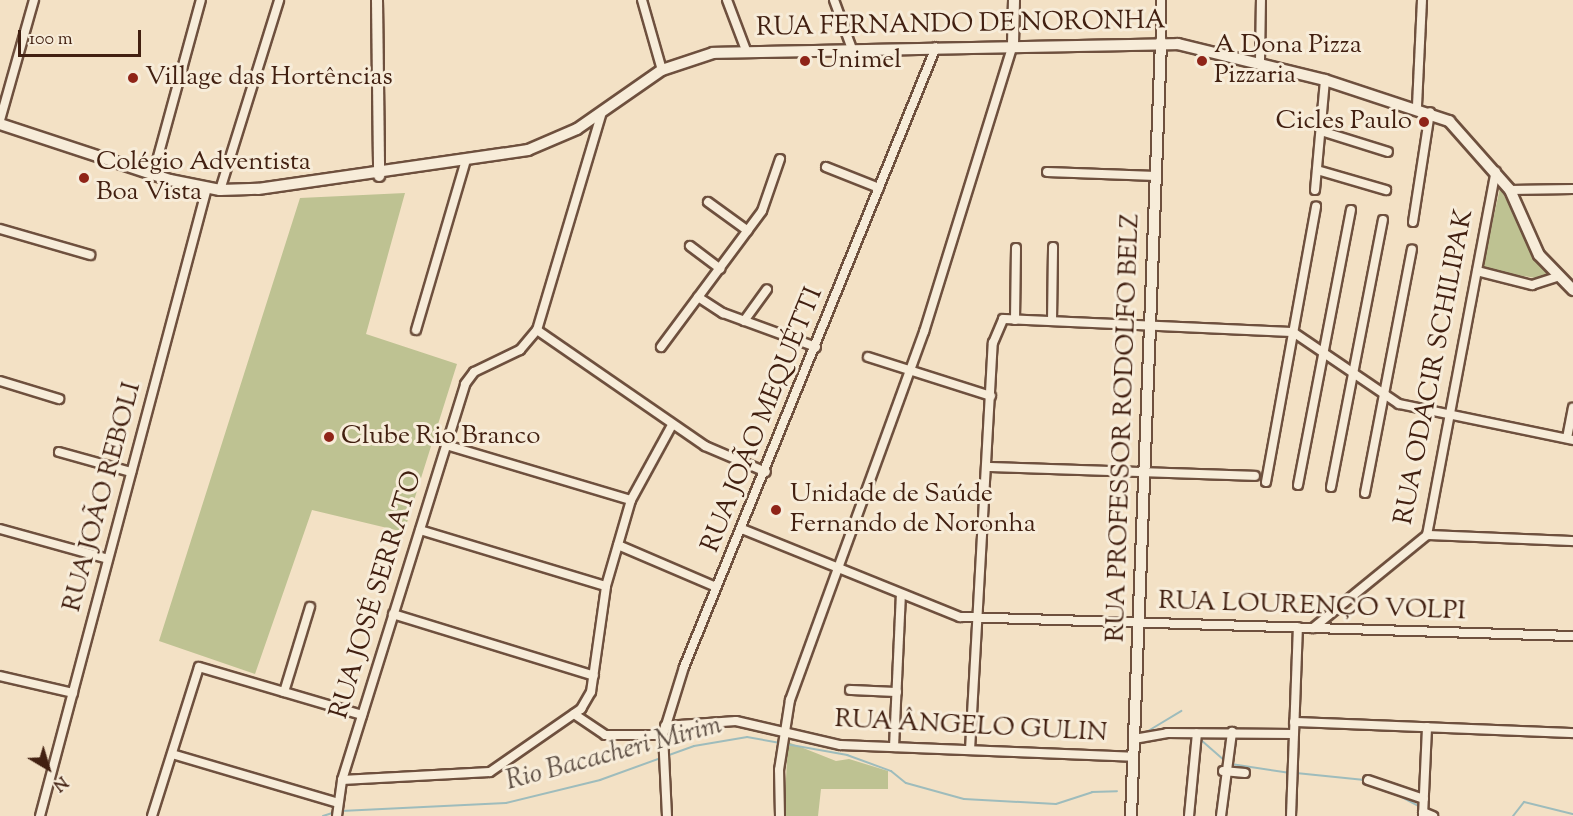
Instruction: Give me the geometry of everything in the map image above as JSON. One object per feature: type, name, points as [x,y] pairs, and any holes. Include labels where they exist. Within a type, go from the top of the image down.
[{"type":"main road","points":[[377,0],[379,176]]},
{"type":"main road","points":[[1013,44],[1014,0]]},
{"type":"main road","name":"RUA FERNANDO DE NORONHA","points":[[0,124],[153,175],[220,190],[379,176],[465,163],[546,144],[602,112],[662,70],[699,55],[746,50],[1161,42],[1260,61],[1430,111],[1458,128],[1496,171],[1510,190],[1535,247],[1557,277],[1573,290]]},
{"type":"main road","name":"RUA PROFESSOR RODOLFO BELZ","points":[[1131,816],[1161,42]]},
{"type":"street","points":[[0,120],[34,0]]},
{"type":"street","points":[[153,175],[201,0]]},
{"type":"street","points":[[220,190],[279,0]]},
{"type":"street","points":[[642,0],[662,70]]},
{"type":"street","points":[[727,0],[746,50]]},
{"type":"street","points":[[834,0],[852,49]]},
{"type":"street","points":[[1161,0],[1161,42]]},
{"type":"street","points":[[1260,61],[1261,0]]},
{"type":"street","points":[[1417,106],[1422,0]]},
{"type":"street","points":[[780,816],[783,732],[838,568],[910,370],[1013,44]]},
{"type":"street","name":"RUA JOÃO MEQUÉTTI","points":[[667,816],[664,731],[716,587],[766,472],[936,47]]},
{"type":"street","points":[[1315,190],[1325,80]]},
{"type":"street","points":[[1413,222],[1430,111]]},
{"type":"street","name":"RUA JOSÉ SERRATO","points":[[337,810],[342,780],[468,378],[512,357],[537,330],[602,112]]},
{"type":"street","points":[[1321,131],[1389,152]]},
{"type":"street","points":[[661,347],[762,211],[780,159]]},
{"type":"street","points":[[416,330],[465,163]]},
{"type":"street","points":[[826,167],[879,188]]},
{"type":"street","points":[[1317,170],[1386,190]]},
{"type":"street","name":"RUA ODACIR SCHILIPAK","points":[[1313,628],[1427,535],[1496,171]]},
{"type":"street","points":[[1047,172],[1156,176]]},
{"type":"street","name":"RUA JOÃO REBOLI","points":[[40,816],[207,188]]},
{"type":"street","points":[[1510,190],[1573,189]]},
{"type":"street","points":[[708,202],[748,231]]},
{"type":"street","points":[[1266,482],[1316,206]]},
{"type":"street","points":[[1298,485],[1351,210]]},
{"type":"street","points":[[1331,487],[1383,220]]},
{"type":"street","points":[[0,229],[90,255]]},
{"type":"street","points":[[690,246],[720,268]]},
{"type":"street","points":[[1052,321],[1053,247]]},
{"type":"street","points":[[1015,320],[1016,248]]},
{"type":"street","points":[[1365,493],[1412,249]]},
{"type":"street","points":[[1477,271],[1532,285],[1557,277]]},
{"type":"street","points":[[744,321],[767,289]]},
{"type":"street","points":[[698,297],[723,313],[816,347]]},
{"type":"street","points":[[970,750],[993,343],[1003,319],[1293,332],[1399,404],[1570,439],[1573,408]]},
{"type":"street","points":[[537,330],[672,425],[766,472]]},
{"type":"street","points":[[868,357],[991,396]]},
{"type":"street","points":[[0,381],[59,399]]},
{"type":"street","points":[[342,780],[490,772],[574,714],[589,699],[606,586],[618,545],[632,500],[672,425]]},
{"type":"street","points":[[446,445],[632,500]]},
{"type":"street","points":[[59,452],[131,472]]},
{"type":"street","points":[[987,467],[1255,476]]},
{"type":"street","points":[[0,529],[108,559]]},
{"type":"street","name":"RUA LOURENÇO VOLPI","points":[[742,529],[952,615],[1573,636]]},
{"type":"street","points":[[420,530],[606,586]]},
{"type":"street","points":[[1427,535],[1573,541]]},
{"type":"street","points":[[618,545],[716,587]]},
{"type":"street","points":[[894,747],[901,595]]},
{"type":"street","points":[[284,692],[310,607]]},
{"type":"street","points":[[393,614],[594,676]]},
{"type":"street","points":[[1291,816],[1298,627]]},
{"type":"street","points":[[152,816],[199,667],[362,716]]},
{"type":"street","points":[[0,675],[73,693]]},
{"type":"street","points":[[850,690],[897,692]]},
{"type":"street","name":"RUA ÂNGELO GULIN","points":[[574,714],[605,735],[664,731],[736,721],[840,745],[1133,757]]},
{"type":"street","points":[[1294,722],[1573,733]]},
{"type":"street","points":[[1427,727],[1423,814],[1433,816]]},
{"type":"street","points":[[1221,816],[1223,771],[1232,732]]},
{"type":"street","points":[[1189,816],[1197,733]]},
{"type":"street","points":[[1134,739],[1197,733],[1293,734]]},
{"type":"street","points":[[172,754],[337,810]]},
{"type":"street","points":[[1223,771],[1245,773]]},
{"type":"street","points":[[1368,780],[1424,799]]},
{"type":"green space","points":[[1500,188],[1548,276],[1541,279],[1482,269]]},
{"type":"green space","name":"Clube Rio Branco","points":[[405,193],[366,334],[457,364],[404,532],[312,510],[255,674],[159,641],[300,198]]},
{"type":"green space","points":[[788,742],[836,761],[849,759],[888,771],[888,789],[821,789],[818,816],[784,816]]},
{"type":"waterway","name":"Rio Bacacheri Mirim","points":[[1148,731],[1181,711]]},
{"type":"waterway","name":"Rio Bacacheri Mirim","points":[[341,811],[506,803],[600,780],[694,746],[747,737],[847,755],[891,771],[906,783],[964,799],[1056,804],[1092,792],[1117,791]]},
{"type":"waterway","name":"Rio Bacacheri Mirim","points":[[1201,740],[1226,762]]},
{"type":"waterway","name":"Rio Bacacheri Mirim","points":[[1231,764],[1290,773]]},
{"type":"waterway","name":"Rio Bacacheri Mirim","points":[[1296,773],[1365,780]]},
{"type":"waterway","name":"Rio Bacacheri Mirim","points":[[1394,793],[1418,806]]},
{"type":"waterway","name":"Rio Bacacheri Mirim","points":[[1513,816],[1524,802],[1573,814]]},
{"type":"waterway","name":"Rio Bacacheri Mirim","points":[[323,816],[335,812]]},
{"type":"place","name":"Unimel","points":[[805,61]]},
{"type":"place","name":"A Dona Pizza Pizzaria","points":[[1202,61]]},
{"type":"place","name":"Village das Hortências","points":[[133,78]]},
{"type":"place","name":"Cicles Paulo","points":[[1424,122]]},
{"type":"place","name":"Colégio Adventista Boa Vista","points":[[84,178]]},
{"type":"place","name":"Clube Rio Branco","points":[[329,437]]},
{"type":"place","name":"Unidade de Saúde Fernando de Noronha","points":[[776,510]]}]
